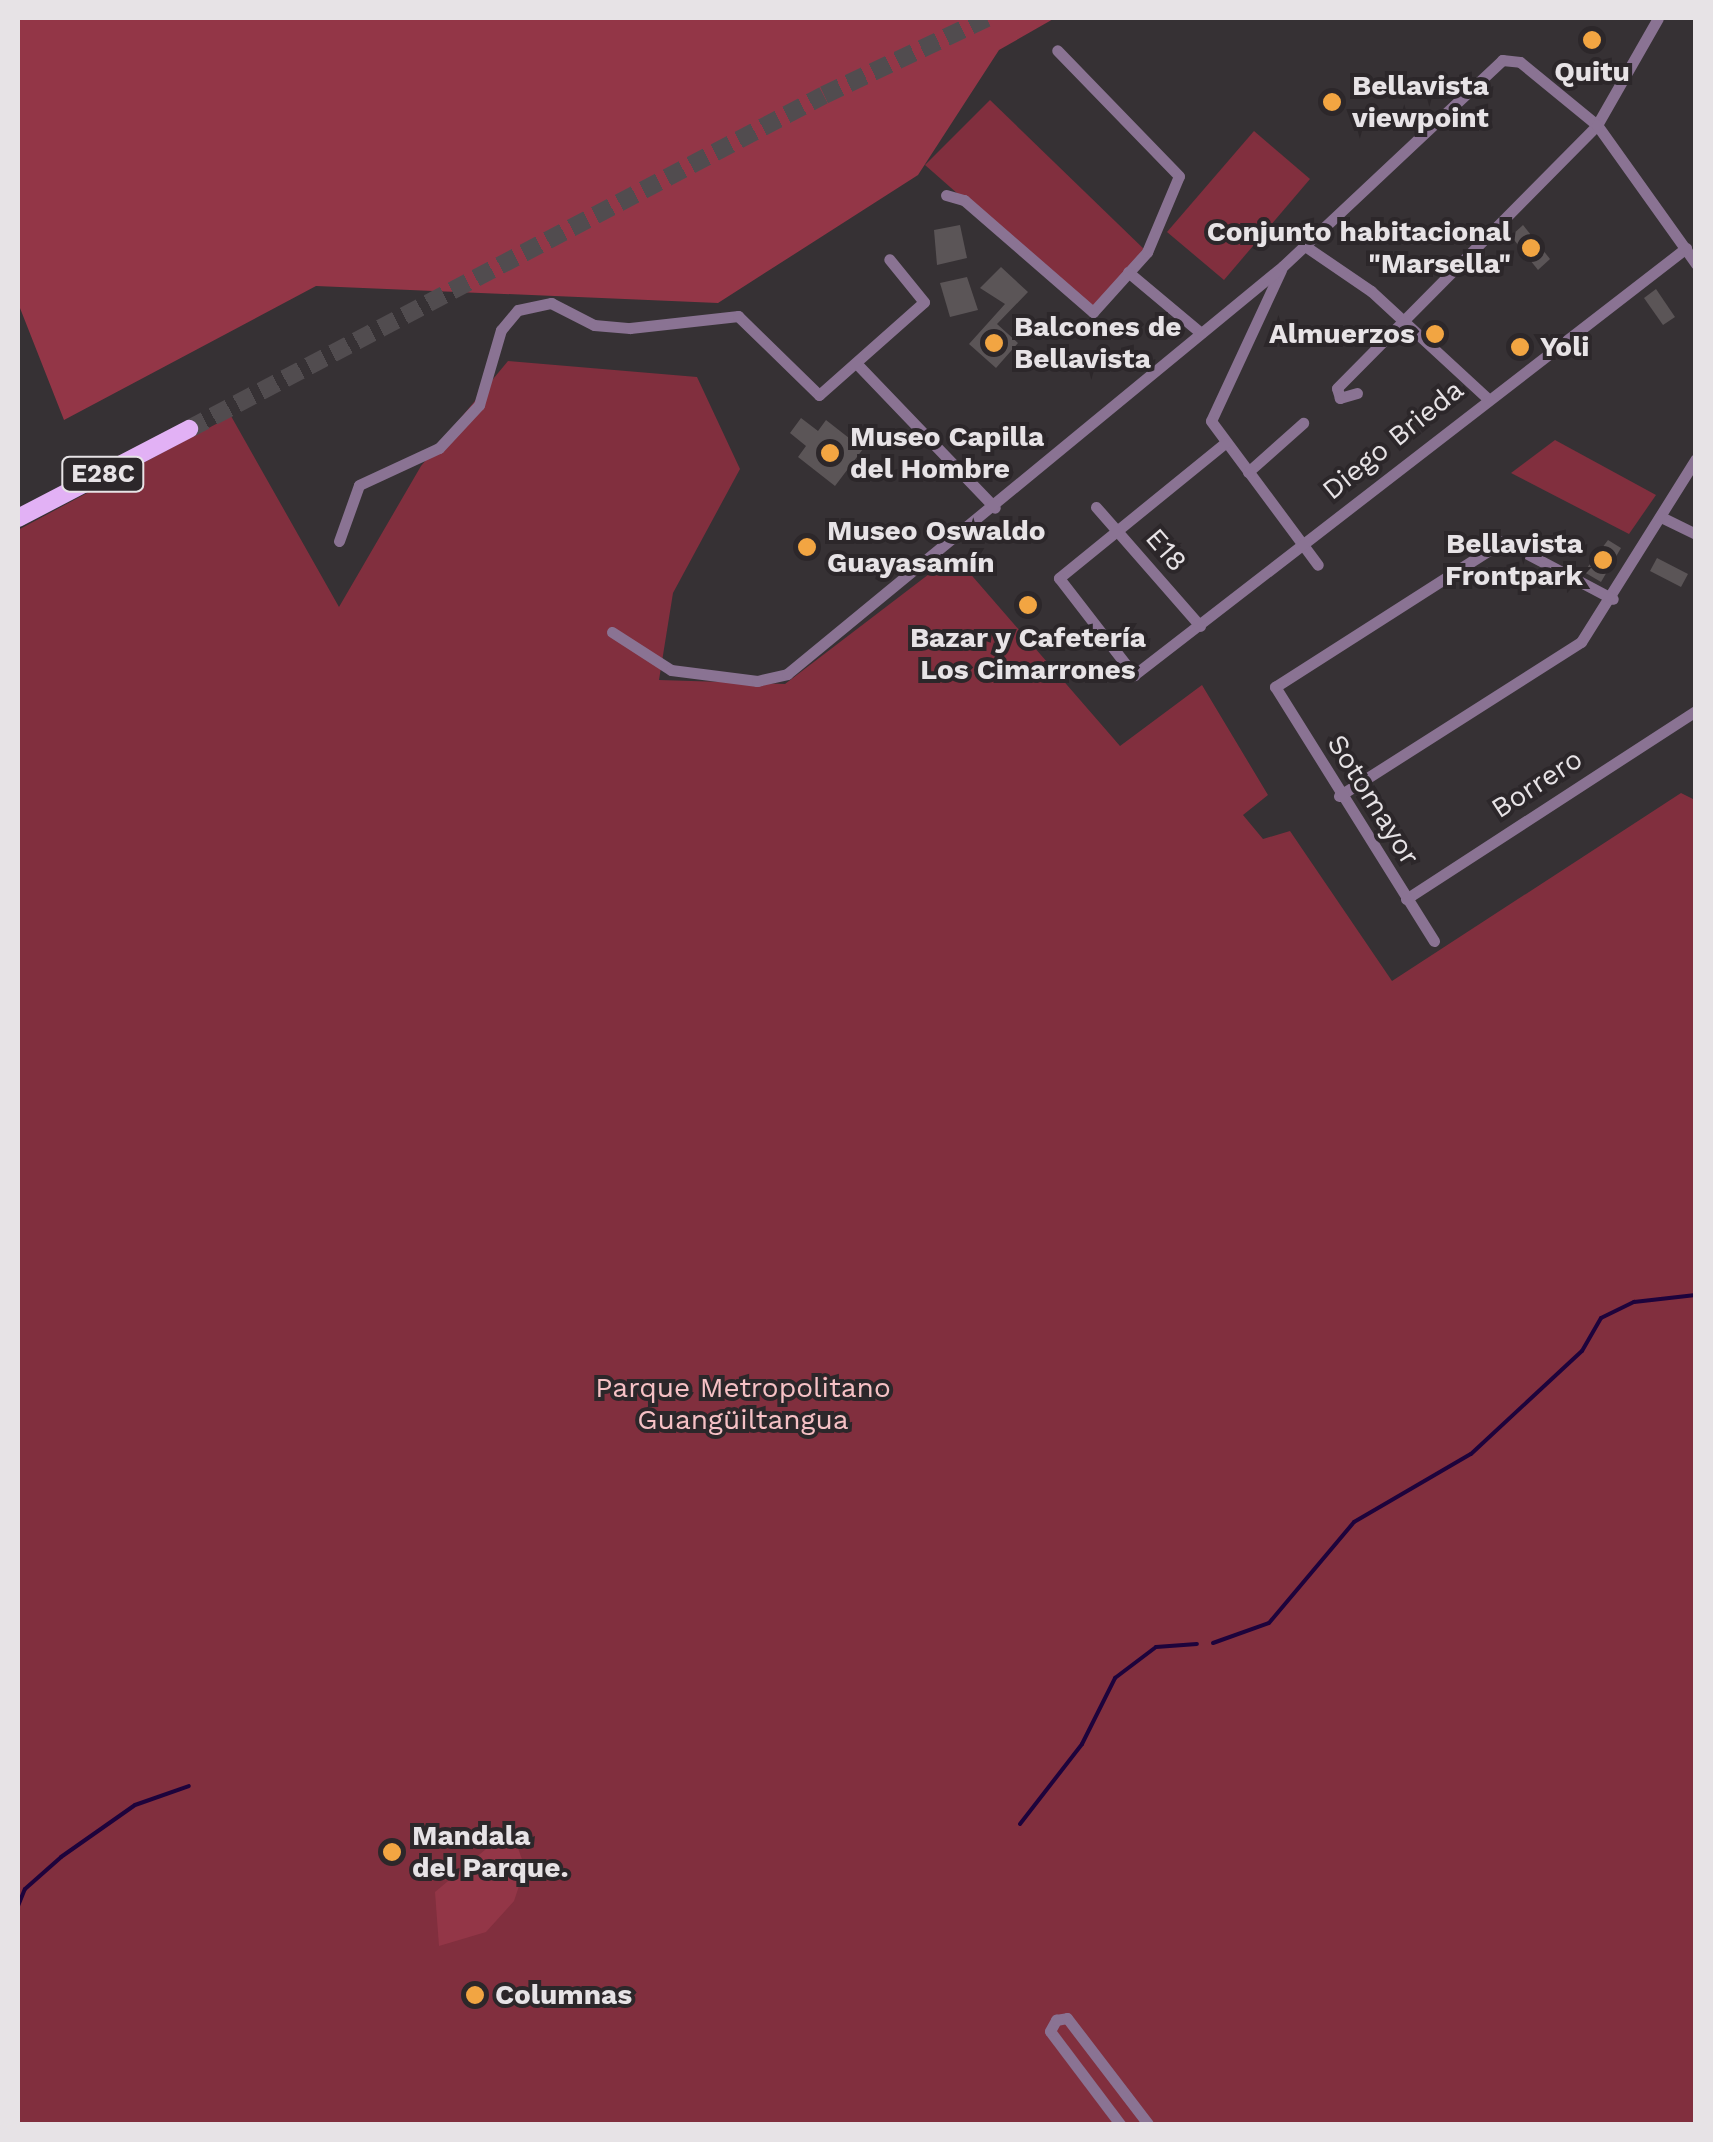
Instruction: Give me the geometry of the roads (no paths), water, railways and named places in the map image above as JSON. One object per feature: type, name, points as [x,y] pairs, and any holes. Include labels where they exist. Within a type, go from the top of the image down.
[{"type":"main road","name":"E28C","points":[[18,510],[187,426],[18,518]]},
{"type":"street","points":[[1357,393],[1345,399],[1337,388],[1406,323],[1597,126],[1658,18]]},
{"type":"street","points":[[946,194],[964,200],[1093,312],[1147,252],[1179,177],[1057,50]]},
{"type":"street","points":[[612,632],[671,670],[775,680],[995,508],[1282,266],[1502,60],[1520,62],[1597,126],[1696,264]]},
{"type":"street","points":[[1305,246],[1406,323],[1486,396]]},
{"type":"street","name":"Diego Brieda","points":[[1116,530],[1059,580],[1134,676],[1486,396],[1686,248]]},
{"type":"street","points":[[339,541],[359,484],[439,448],[479,405],[500,330],[518,310],[551,303],[594,325],[630,328],[727,314],[749,323],[812,392],[824,392],[924,302],[889,259]]},
{"type":"street","points":[[1282,266],[1211,420],[1318,566]]},
{"type":"street","points":[[1128,272],[1201,333]]},
{"type":"street","points":[[857,364],[995,508]]},
{"type":"street","points":[[1248,472],[1303,422]]},
{"type":"street","points":[[1116,530],[1225,443]]},
{"type":"street","points":[[1340,796],[1575,648],[1613,599],[1696,459]]},
{"type":"street","name":"E18","points":[[1096,506],[1200,626]]},
{"type":"street","points":[[1661,517],[1696,534]]},
{"type":"street","name":"Sotomayor","points":[[1434,941],[1340,796],[1276,685],[1503,542],[1613,599]]},
{"type":"street","name":"Borrero","points":[[1406,899],[1696,711]]},
{"type":"street","points":[[1120,2124],[1050,2032],[1056,2020],[1067,2018],[1148,2124]]},
{"type":"waterway","points":[[1213,1643],[1269,1623],[1354,1522],[1471,1454],[1582,1351],[1601,1318],[1634,1302],[1696,1295]]},
{"type":"waterway","points":[[1020,1824],[1082,1744],[1115,1678],[1156,1647],[1197,1644]]},
{"type":"waterway","points":[[18,1906],[25,1889],[61,1857],[135,1805],[189,1786]]},
{"type":"tunnel","points":[[189,429],[824,95],[987,18]]},
{"type":"place","name":"Quitu","points":[[1592,40]]},
{"type":"place","name":"Bellavista viewpoint","points":[[1332,102]]},
{"type":"place","name":"Conjunto habitacional \"Marsella\"","points":[[1531,248]]},
{"type":"place","name":"Almuerzos","points":[[1435,334]]},
{"type":"place","name":"Balcones de Bellavista","points":[[994,343]]},
{"type":"place","name":"Yoli","points":[[1520,347]]},
{"type":"place","name":"Museo Capilla del Hombre","points":[[830,453]]},
{"type":"place","name":"Museo Oswaldo Guayasamín","points":[[807,547]]},
{"type":"place","name":"Bellavista Frontpark","points":[[1603,560]]},
{"type":"place","name":"Bazar y Cafetería Los Cimarrones","points":[[1028,605]]},
{"type":"place","name":"Mandala del Parque.","points":[[392,1852]]},
{"type":"place","name":"Columnas","points":[[475,1995]]},
{"type":"park label","name":"Parque Metropolitano Guangüiltangua","points":[[743,1404]]}]
